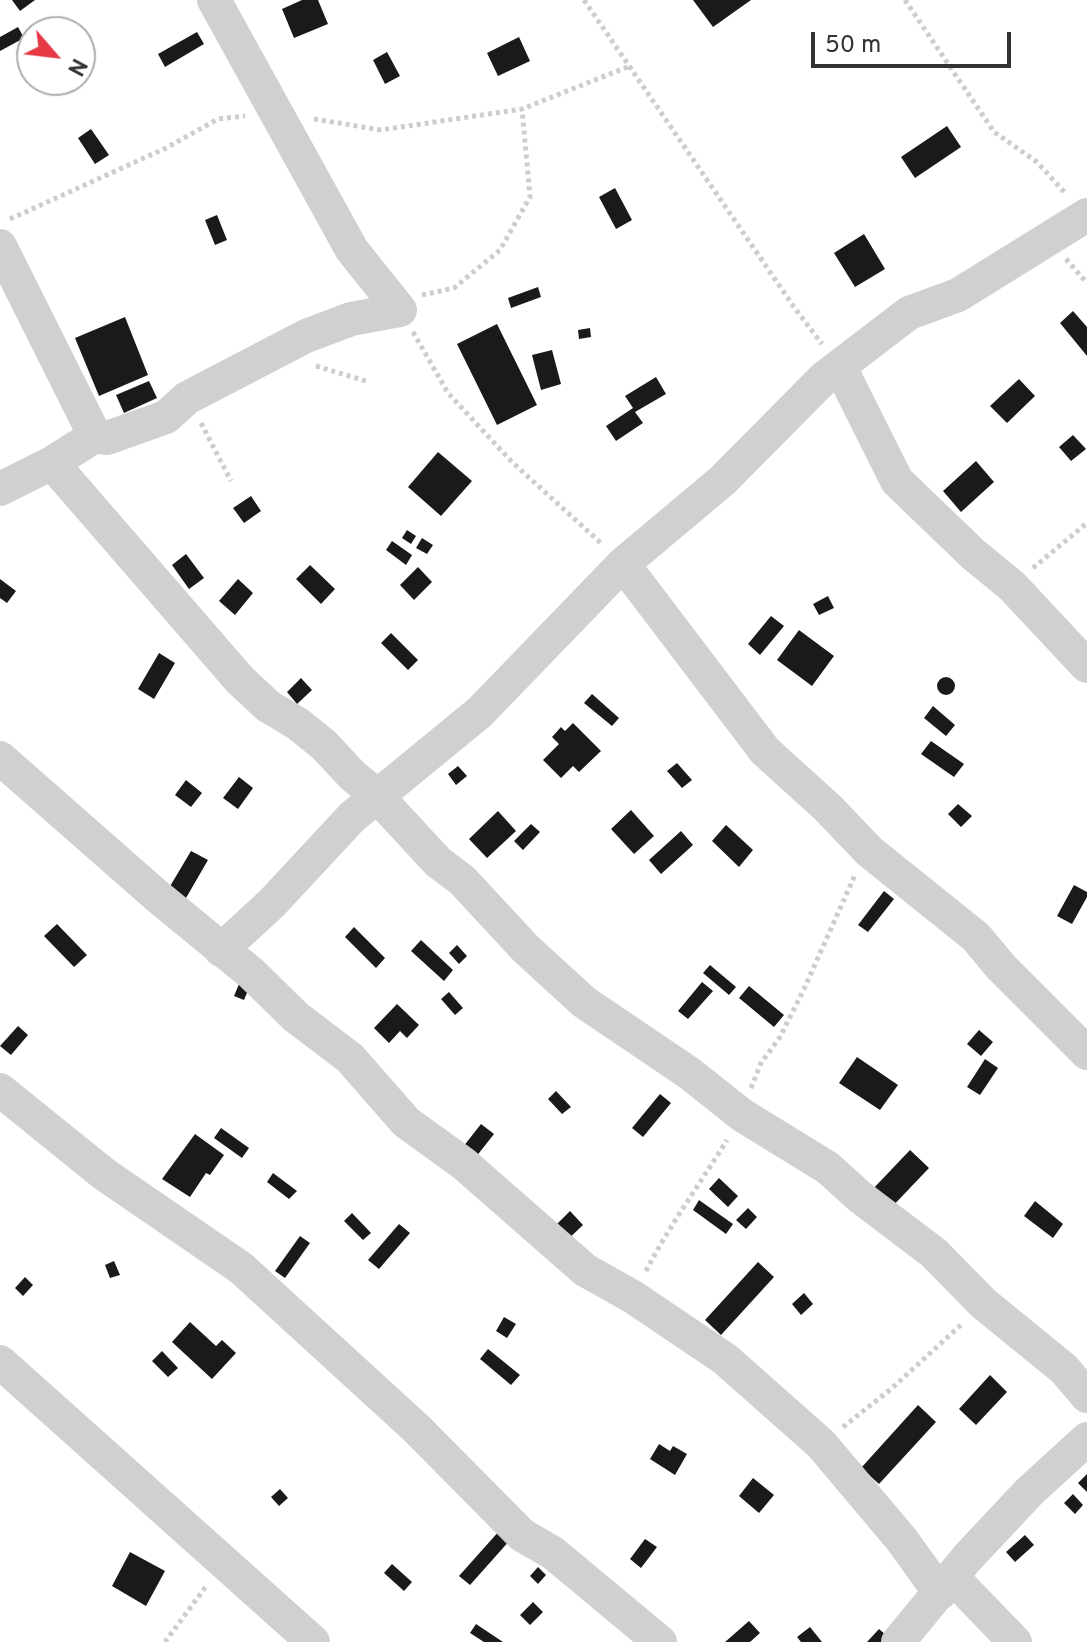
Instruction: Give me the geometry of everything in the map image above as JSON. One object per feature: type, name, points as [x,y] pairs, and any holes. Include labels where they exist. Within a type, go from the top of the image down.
[{"type":"street","points":[[0,489],[52,463],[95,436],[107,438],[166,417],[187,398],[273,352],[351,319],[400,310],[352,250],[214,0]]},
{"type":"street","points":[[221,950],[272,903],[352,817],[480,712],[623,564],[723,480],[824,378],[909,313],[958,295],[1079,207]]},
{"type":"street","points":[[0,246],[95,436]]},
{"type":"street","points":[[840,367],[897,481],[973,554],[1012,586],[1087,666]]},
{"type":"street","points":[[52,463],[240,680],[268,706],[315,738],[376,795],[438,862],[462,880],[526,949],[584,1002],[689,1073],[742,1115],[828,1168],[860,1197],[934,1253],[983,1303],[1064,1369],[1087,1396]]},
{"type":"street","points":[[623,564],[765,751],[828,808],[869,851],[976,937],[1001,967],[1087,1053]]},
{"type":"street","points":[[0,758],[251,973],[296,1017],[350,1058],[406,1122],[464,1164],[585,1270],[633,1297],[725,1359],[821,1444],[902,1540],[946,1585],[1015,1642]]},
{"type":"street","points":[[0,1090],[104,1174],[241,1268],[417,1429],[522,1535],[553,1553],[660,1642]]},
{"type":"street","points":[[0,1362],[313,1642]]},
{"type":"street","points":[[898,1642],[1030,1491],[1087,1439]]},
{"type":"path","points":[[584,0],[794,307],[840,367]]},
{"type":"path","points":[[905,0],[994,132],[1037,162],[1079,207]]},
{"type":"path","points":[[522,109],[530,197],[500,250],[454,288],[422,295],[410,307],[400,310],[448,393],[512,462],[623,564]]},
{"type":"path","points":[[273,352],[369,382]]},
{"type":"path","points":[[187,398],[231,481]]},
{"type":"path","points":[[1012,586],[1087,523]]},
{"type":"path","points":[[633,1297],[661,1242],[685,1209],[742,1115],[761,1063],[780,1037],[847,888],[869,851]]},
{"type":"path","points":[[821,1444],[891,1389],[983,1303]]},
{"type":"path","points":[[165,1642],[225,1561]]},
{"type":"building","points":[[12,0],[35,0],[20,11]]},
{"type":"building","points":[[302,0],[318,0],[328,24],[294,38],[282,9]]},
{"type":"building","points":[[693,0],[751,0],[713,27]]},
{"type":"building","points":[[16,28],[16,42],[0,51],[0,37]]},
{"type":"building","points":[[197,32],[204,44],[165,67],[158,54]]},
{"type":"building","points":[[519,37],[530,61],[498,76],[487,53]]},
{"type":"building","points":[[387,52],[400,76],[385,84],[373,60]]},
{"type":"building","points":[[947,126],[961,147],[915,178],[901,157]]},
{"type":"building","points":[[91,129],[109,155],[95,164],[78,138]]},
{"type":"building","points":[[615,188],[632,220],[616,229],[599,197]]},
{"type":"building","points":[[217,215],[227,240],[215,245],[205,220]]},
{"type":"building","points":[[864,234],[885,269],[855,287],[834,253]]},
{"type":"building","points":[[538,287],[541,297],[511,308],[508,298]]},
{"type":"building","points":[[1073,311],[1087,327],[1087,356],[1060,323]]},
{"type":"building","points":[[125,317],[148,375],[99,396],[75,338]]},
{"type":"building","points":[[497,324],[537,405],[497,425],[457,344]]},
{"type":"building","points":[[590,328],[591,337],[579,339],[578,330]]},
{"type":"building","points":[[552,350],[561,384],[541,390],[532,355]]},
{"type":"building","points":[[656,377],[666,394],[635,412],[643,423],[616,441],[606,426],[633,408],[625,396]]},
{"type":"building","points":[[1019,379],[1035,396],[1007,423],[990,406]]},
{"type":"building","points":[[149,381],[157,398],[124,413],[116,395]]},
{"type":"building","points":[[1073,435],[1086,449],[1071,461],[1059,447]]},
{"type":"building","points":[[438,452],[472,481],[441,516],[408,487]]},
{"type":"building","points":[[976,461],[994,482],[961,512],[943,491]]},
{"type":"building","points":[[251,496],[261,511],[244,523],[233,508]]},
{"type":"building","points":[[407,530],[416,536],[411,544],[402,538]]},
{"type":"building","points":[[422,538],[433,545],[427,554],[416,548]]},
{"type":"building","points":[[392,541],[412,555],[406,565],[386,550]]},
{"type":"building","points":[[186,554],[204,578],[189,589],[172,565]]},
{"type":"building","points":[[310,565],[335,589],[321,604],[296,579]]},
{"type":"building","points":[[418,567],[432,582],[414,600],[400,585]]},
{"type":"building","points":[[0,579],[16,591],[7,603],[0,598]]},
{"type":"building","points":[[238,579],[253,593],[235,615],[219,601]]},
{"type":"building","points":[[828,596],[834,608],[819,615],[813,604]]},
{"type":"building","points":[[771,616],[784,626],[760,655],[748,644]]},
{"type":"building","points":[[799,630],[834,656],[812,686],[777,660]]},
{"type":"building","points":[[391,633],[418,660],[408,670],[381,643]]},
{"type":"building","points":[[159,653],[175,663],[154,699],[138,689]]},
{"type":"building","points":[[946,677],[955,686],[946,695],[937,686]]},
{"type":"building","points":[[301,678],[312,690],[297,704],[287,692]]},
{"type":"building","points":[[592,694],[619,718],[612,726],[584,703]]},
{"type":"building","points":[[933,706],[955,725],[946,736],[924,718]]},
{"type":"building","points":[[573,723],[601,751],[579,772],[573,766],[561,778],[543,760],[559,744],[552,737],[561,727],[565,731]]},
{"type":"building","points":[[931,741],[964,764],[954,777],[921,754]]},
{"type":"building","points":[[677,763],[692,780],[682,788],[667,771]]},
{"type":"building","points":[[458,766],[467,776],[456,785],[448,774]]},
{"type":"building","points":[[239,777],[253,788],[238,809],[223,798]]},
{"type":"building","points":[[186,780],[202,793],[191,807],[175,795]]},
{"type":"building","points":[[958,804],[972,816],[961,827],[948,814]]},
{"type":"building","points":[[631,810],[654,836],[634,854],[611,829]]},
{"type":"building","points":[[498,811],[516,831],[487,858],[469,839]]},
{"type":"building","points":[[531,824],[540,832],[523,850],[514,841]]},
{"type":"building","points":[[726,825],[753,850],[739,867],[712,841]]},
{"type":"building","points":[[681,831],[693,845],[661,874],[649,860]]},
{"type":"building","points":[[191,851],[208,860],[186,898],[169,888]]},
{"type":"building","points":[[1074,885],[1087,892],[1087,897],[1072,924],[1057,916]]},
{"type":"building","points":[[884,891],[894,899],[868,932],[858,925]]},
{"type":"building","points":[[57,924],[87,955],[74,967],[44,936]]},
{"type":"building","points":[[354,927],[385,958],[376,968],[345,937]]},
{"type":"building","points":[[421,940],[453,970],[444,981],[411,951]]},
{"type":"building","points":[[457,945],[467,956],[459,964],[449,953]]},
{"type":"building","points":[[710,965],[736,987],[729,995],[703,973]]},
{"type":"building","points":[[702,982],[713,991],[688,1019],[678,1011]]},
{"type":"building","points":[[239,984],[249,988],[244,1000],[234,996]]},
{"type":"building","points":[[749,986],[784,1015],[774,1027],[739,998]]},
{"type":"building","points":[[449,992],[463,1008],[455,1015],[441,999]]},
{"type":"building","points":[[397,1004],[419,1025],[407,1038],[400,1031],[389,1043],[374,1028]]},
{"type":"building","points":[[18,1026],[28,1035],[11,1055],[0,1046]]},
{"type":"building","points":[[979,1030],[993,1042],[981,1056],[967,1044]]},
{"type":"building","points":[[857,1057],[898,1085],[880,1110],[839,1083]]},
{"type":"building","points":[[985,1059],[998,1068],[980,1095],[967,1087]]},
{"type":"building","points":[[556,1091],[571,1107],[562,1114],[548,1099]]},
{"type":"building","points":[[660,1094],[671,1103],[643,1137],[632,1128]]},
{"type":"building","points":[[481,1124],[494,1134],[472,1162],[459,1152]]},
{"type":"building","points":[[221,1128],[249,1148],[242,1158],[214,1138]]},
{"type":"building","points":[[195,1134],[224,1155],[210,1175],[206,1173],[190,1197],[162,1179]]},
{"type":"building","points":[[910,1150],[929,1168],[889,1210],[870,1192]]},
{"type":"building","points":[[273,1173],[297,1191],[289,1199],[267,1182]]},
{"type":"building","points":[[719,1178],[738,1196],[728,1207],[709,1189]]},
{"type":"building","points":[[699,1200],[733,1224],[726,1234],[693,1210]]},
{"type":"building","points":[[1035,1201],[1063,1224],[1053,1238],[1024,1216]]},
{"type":"building","points":[[748,1208],[757,1217],[746,1229],[736,1220]]},
{"type":"building","points":[[570,1211],[583,1225],[562,1245],[549,1232]]},
{"type":"building","points":[[352,1213],[371,1233],[363,1240],[344,1221]]},
{"type":"building","points":[[399,1224],[410,1233],[379,1269],[368,1260]]},
{"type":"building","points":[[300,1236],[310,1243],[285,1278],[275,1271]]},
{"type":"building","points":[[114,1261],[120,1275],[110,1278],[105,1265]]},
{"type":"building","points":[[758,1262],[774,1277],[721,1335],[705,1320]]},
{"type":"building","points":[[25,1277],[33,1285],[23,1296],[15,1288]]},
{"type":"building","points":[[804,1293],[813,1304],[801,1315],[792,1304]]},
{"type":"building","points":[[504,1317],[516,1324],[507,1338],[496,1331]]},
{"type":"building","points":[[190,1322],[216,1346],[222,1340],[236,1353],[212,1379],[172,1342]]},
{"type":"building","points":[[488,1349],[520,1375],[511,1385],[480,1359]]},
{"type":"building","points":[[162,1351],[178,1368],[168,1377],[152,1361]]},
{"type":"building","points":[[990,1375],[1007,1392],[976,1425],[959,1409]]},
{"type":"building","points":[[918,1405],[936,1422],[879,1484],[861,1468]]},
{"type":"building","points":[[659,1444],[670,1451],[673,1446],[687,1454],[675,1475],[650,1459]]},
{"type":"building","points":[[1087,1474],[1087,1492],[1078,1483]]},
{"type":"building","points":[[753,1478],[774,1495],[759,1513],[739,1496]]},
{"type":"building","points":[[280,1489],[288,1498],[279,1506],[271,1497]]},
{"type":"building","points":[[1073,1494],[1083,1505],[1075,1514],[1064,1503]]},
{"type":"building","points":[[500,1530],[511,1539],[470,1585],[459,1576]]},
{"type":"building","points":[[1025,1535],[1034,1545],[1015,1562],[1006,1552]]},
{"type":"building","points":[[645,1539],[657,1547],[641,1568],[630,1559]]},
{"type":"building","points":[[130,1552],[165,1571],[146,1606],[112,1586]]},
{"type":"building","points":[[392,1564],[412,1582],[404,1591],[384,1573]]},
{"type":"building","points":[[538,1567],[546,1575],[538,1584],[530,1576]]},
{"type":"building","points":[[533,1602],[543,1612],[530,1625],[520,1615]]},
{"type":"building","points":[[749,1621],[760,1633],[750,1642],[725,1642]]},
{"type":"building","points":[[476,1624],[503,1642],[484,1642],[470,1633]]},
{"type":"building","points":[[810,1627],[822,1642],[801,1642],[797,1637]]},
{"type":"building","points":[[879,1629],[894,1642],[867,1642]]}]
